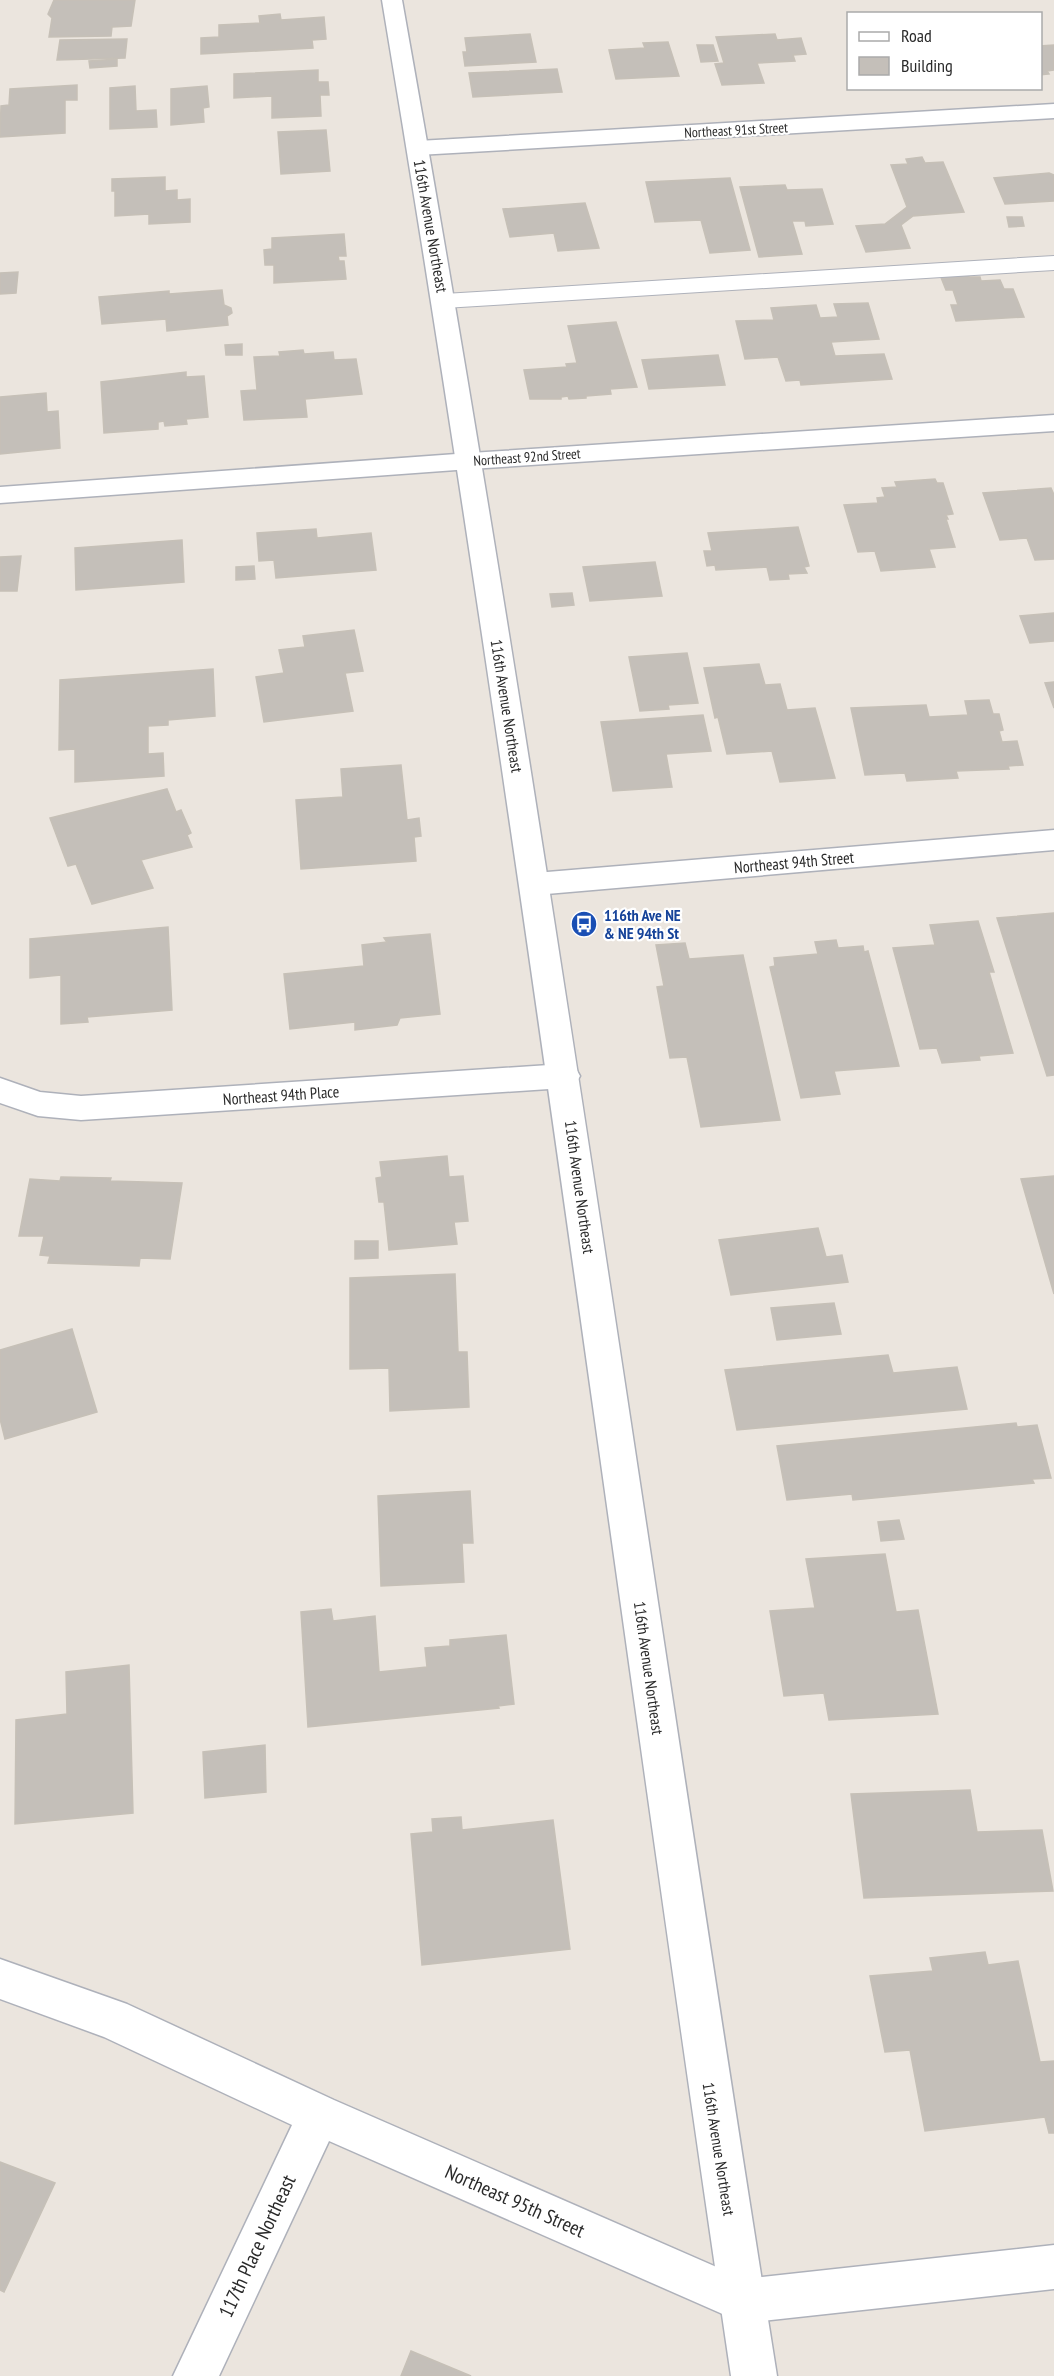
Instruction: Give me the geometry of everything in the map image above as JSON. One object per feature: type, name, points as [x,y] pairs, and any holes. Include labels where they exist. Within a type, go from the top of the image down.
[{"type":"street","name":"116th Avenue Northeast","points":[[392,0],[470,461],[564,1076],[695,1991],[754,2376]]},
{"type":"street","name":"Northeast 91st Street","points":[[418,148],[1054,111]]},
{"type":"street","name":"Northeast 92nd Street","points":[[0,495],[470,461],[1054,423]]},
{"type":"street","name":"Northeast 94th Street","points":[[534,884],[1054,840]]},
{"type":"street","name":"Northeast 94th Place","points":[[0,1090],[38,1104],[81,1108],[564,1076]]},
{"type":"street","name":"Northeast 95th Street","points":[[0,1979],[112,2019],[319,2115],[743,2301],[1054,2267]]},
{"type":"street","name":"117th Place Northeast","points":[[196,2376],[319,2115]]},
{"type":"lane","points":[[444,301],[1054,263]]},
{"type":"building","points":[[54,0],[135,0],[131,26],[112,27],[111,36],[49,37],[52,18],[48,14]]},
{"type":"building","points":[[280,14],[281,20],[324,17],[326,39],[312,40],[313,48],[201,54],[201,38],[219,37],[219,25],[260,23],[259,16]]},
{"type":"building","points":[[530,34],[536,62],[465,66],[463,52],[467,52],[465,38]]},
{"type":"building","points":[[775,34],[777,40],[801,38],[806,54],[793,55],[795,61],[757,63],[764,83],[722,85],[715,64],[724,63],[716,37]]},
{"type":"building","points":[[127,39],[125,58],[57,60],[60,40]]},
{"type":"building","points":[[668,42],[679,76],[616,79],[609,50],[645,48],[643,43]]},
{"type":"building","points":[[697,45],[713,45],[718,61],[701,62]]},
{"type":"building","points":[[1054,45],[1054,70],[1047,71],[1049,74],[1042,75],[1042,46]]},
{"type":"building","points":[[117,59],[117,66],[90,68],[89,61]]},
{"type":"building","points":[[557,69],[562,92],[473,97],[469,73]]},
{"type":"building","points":[[318,70],[318,82],[328,82],[329,95],[320,95],[321,116],[272,118],[272,96],[234,98],[234,74]]},
{"type":"building","points":[[77,85],[77,100],[65,100],[65,133],[0,137],[1,106],[9,105],[10,89]]},
{"type":"building","points":[[135,86],[136,111],[156,110],[157,127],[110,129],[110,88]]},
{"type":"building","points":[[207,86],[209,107],[203,108],[204,122],[171,125],[171,89]]},
{"type":"building","points":[[326,130],[330,171],[281,174],[278,132]]},
{"type":"building","points":[[922,157],[925,163],[943,162],[964,212],[913,216],[901,225],[910,248],[866,252],[856,226],[885,224],[907,207],[891,165],[908,164],[906,159]]},
{"type":"building","points":[[1049,173],[1054,175],[1054,201],[1005,204],[994,178]]},
{"type":"building","points":[[165,177],[165,191],[177,190],[177,200],[190,199],[190,222],[149,224],[149,214],[115,216],[115,191],[112,191],[112,179]]},
{"type":"building","points":[[730,178],[750,250],[710,253],[701,220],[655,222],[646,182]]},
{"type":"building","points":[[785,185],[787,190],[822,189],[833,224],[806,226],[805,221],[792,221],[802,254],[759,257],[740,187]]},
{"type":"building","points":[[585,203],[599,248],[558,251],[554,233],[510,237],[503,209]]},
{"type":"building","points":[[1007,217],[1022,217],[1024,226],[1009,227]]},
{"type":"building","points":[[344,234],[346,256],[338,256],[339,261],[344,261],[346,279],[274,283],[274,265],[265,265],[264,250],[272,249],[272,238]]},
{"type":"building","points":[[18,272],[16,293],[0,294],[0,273]]},
{"type":"building","points":[[968,273],[969,277],[980,277],[981,281],[1000,280],[1004,289],[1013,289],[1024,317],[956,321],[951,305],[958,305],[953,290],[946,290],[940,275]]},
{"type":"building","points":[[222,290],[224,305],[231,308],[232,313],[227,316],[228,325],[167,331],[166,319],[102,324],[99,297],[169,291],[169,294]]},
{"type":"building","points":[[868,303],[879,339],[831,342],[835,356],[884,354],[892,379],[801,385],[800,380],[786,381],[778,357],[745,359],[736,321],[774,320],[771,308],[816,305],[820,318],[838,317],[834,304]]},
{"type":"building","points":[[616,322],[637,387],[610,389],[611,394],[586,396],[586,398],[569,399],[568,396],[561,397],[561,399],[530,399],[524,370],[567,367],[566,364],[577,363],[568,326]]},
{"type":"building","points":[[242,344],[242,355],[226,355],[225,345]]},
{"type":"building","points":[[303,350],[304,354],[333,352],[334,360],[356,359],[362,394],[305,399],[307,417],[244,420],[241,391],[257,390],[254,357],[280,356],[279,352]]},
{"type":"building","points":[[718,355],[725,385],[649,389],[642,360]]},
{"type":"building","points":[[186,372],[186,377],[204,376],[208,417],[186,419],[187,424],[165,426],[164,421],[158,422],[158,429],[104,433],[101,382]]},
{"type":"building","points":[[46,393],[47,412],[58,411],[60,448],[0,454],[0,397]]},
{"type":"building","points":[[935,479],[937,483],[943,483],[953,514],[946,515],[948,519],[946,519],[955,547],[929,549],[935,567],[881,571],[875,551],[858,552],[844,505],[878,503],[877,498],[885,497],[882,488],[897,487],[895,482]]},
{"type":"building","points":[[1051,488],[1054,495],[1054,559],[1035,560],[1027,538],[1000,540],[983,493]]},
{"type":"building","points":[[798,527],[809,566],[804,567],[807,573],[788,574],[789,579],[770,580],[767,567],[716,570],[715,565],[707,566],[704,551],[712,551],[708,533]]},
{"type":"building","points":[[316,529],[317,538],[371,533],[376,570],[276,578],[274,560],[259,561],[257,533]]},
{"type":"building","points":[[182,540],[184,582],[76,590],[75,548]]},
{"type":"building","points":[[21,556],[17,591],[0,591],[0,557]]},
{"type":"building","points":[[655,562],[662,596],[590,601],[583,567]]},
{"type":"building","points":[[254,566],[255,579],[236,580],[236,567]]},
{"type":"building","points":[[572,593],[574,605],[552,607],[550,594]]},
{"type":"building","points":[[1054,613],[1054,641],[1030,643],[1020,616]]},
{"type":"building","points":[[354,630],[363,671],[345,673],[353,711],[264,722],[256,677],[284,673],[279,650],[305,647],[303,636]]},
{"type":"building","points":[[687,653],[698,703],[668,705],[669,709],[640,711],[629,657]]},
{"type":"building","points":[[759,664],[765,685],[780,684],[787,710],[815,708],[835,778],[780,782],[772,751],[727,754],[718,717],[715,718],[704,668]]},
{"type":"building","points":[[213,669],[215,716],[168,720],[168,725],[148,726],[148,754],[163,753],[164,776],[75,782],[75,749],[59,750],[60,680]]},
{"type":"building","points":[[1054,682],[1054,708],[1045,683]]},
{"type":"building","points":[[989,700],[993,714],[999,714],[1003,730],[999,731],[1002,742],[1017,741],[1023,765],[1008,766],[1009,769],[956,771],[958,778],[907,781],[905,773],[865,775],[851,708],[926,705],[929,717],[968,715],[965,701]]},
{"type":"building","points":[[703,715],[711,751],[666,754],[672,787],[613,791],[601,722]]},
{"type":"building","points":[[401,765],[407,820],[419,818],[421,836],[414,837],[416,861],[301,869],[296,800],[343,797],[341,769]]},
{"type":"building","points":[[167,789],[176,812],[181,810],[191,833],[187,835],[192,847],[141,860],[153,888],[92,904],[76,864],[68,866],[50,818]]},
{"type":"building","points":[[1054,913],[1054,1075],[1047,1076],[997,918]]},
{"type":"building","points":[[978,921],[994,972],[989,972],[1013,1053],[979,1056],[980,1060],[942,1063],[937,1048],[920,1049],[893,948],[935,945],[930,925]]},
{"type":"building","points":[[168,927],[172,1010],[87,1017],[88,1022],[61,1024],[61,975],[30,978],[30,939]]},
{"type":"building","points":[[430,934],[440,1014],[400,1018],[397,1025],[355,1030],[355,1022],[290,1029],[284,974],[364,966],[362,945],[387,942],[384,938]]},
{"type":"building","points":[[836,940],[838,948],[863,946],[864,952],[868,951],[899,1066],[834,1071],[840,1094],[801,1098],[770,967],[775,966],[774,958],[818,954],[815,942]]},
{"type":"building","points":[[685,943],[689,959],[743,955],[780,1120],[701,1127],[687,1057],[670,1058],[657,987],[664,986],[656,945]]},
{"type":"building","points":[[447,1156],[449,1177],[463,1176],[468,1221],[454,1222],[457,1244],[389,1250],[384,1202],[379,1202],[376,1178],[382,1177],[380,1162]]},
{"type":"building","points":[[1054,1176],[1054,1294],[1021,1179]]},
{"type":"building","points":[[61,1177],[182,1183],[170,1259],[140,1258],[139,1266],[48,1263],[50,1256],[40,1255],[44,1236],[19,1236],[30,1179],[60,1181]]},
{"type":"building","points":[[818,1228],[826,1257],[842,1255],[848,1282],[731,1295],[719,1240]]},
{"type":"building","points":[[355,1241],[378,1241],[378,1258],[355,1259]]},
{"type":"building","points":[[455,1274],[458,1352],[467,1352],[469,1407],[390,1411],[389,1368],[350,1369],[350,1278]]},
{"type":"building","points":[[834,1303],[841,1334],[777,1340],[771,1308]]},
{"type":"building","points":[[72,1329],[97,1412],[5,1439],[0,1419],[0,1350]]},
{"type":"building","points":[[888,1355],[893,1373],[957,1367],[967,1409],[737,1430],[725,1370]]},
{"type":"building","points":[[1016,1423],[1017,1427],[1037,1425],[1051,1478],[1032,1479],[1034,1483],[853,1500],[852,1494],[787,1500],[777,1446]]},
{"type":"building","points":[[470,1491],[473,1543],[462,1543],[464,1582],[381,1586],[378,1496]]},
{"type":"building","points":[[899,1520],[904,1539],[881,1541],[878,1522]]},
{"type":"building","points":[[885,1554],[896,1612],[918,1610],[938,1714],[829,1720],[824,1693],[784,1696],[770,1611],[815,1608],[806,1559]]},
{"type":"building","points":[[331,1609],[333,1621],[375,1616],[379,1672],[427,1667],[425,1648],[450,1646],[450,1640],[506,1635],[514,1704],[498,1706],[499,1708],[308,1727],[301,1612]]},
{"type":"building","points":[[129,1665],[133,1813],[15,1824],[16,1720],[67,1714],[66,1672]]},
{"type":"building","points":[[265,1745],[266,1792],[205,1798],[203,1752]]},
{"type":"building","points":[[970,1790],[977,1832],[1042,1830],[1053,1891],[864,1898],[851,1794]]},
{"type":"building","points":[[461,1817],[462,1830],[553,1820],[570,1949],[422,1965],[411,1834],[433,1832],[432,1819]]},
{"type":"building","points":[[985,1952],[988,1965],[1018,1961],[1040,2062],[1054,2061],[1054,2133],[1049,2133],[1045,2117],[925,2131],[910,2050],[885,2052],[870,1976],[933,1971],[930,1958]]},
{"type":"building","points":[[0,2162],[55,2183],[4,2292],[0,2290]]},
{"type":"building","points":[[411,2351],[471,2376],[401,2376]]},
{"type":"place","name":"116th Ave NE & NE 94th St","points":[[584,924]]}]
